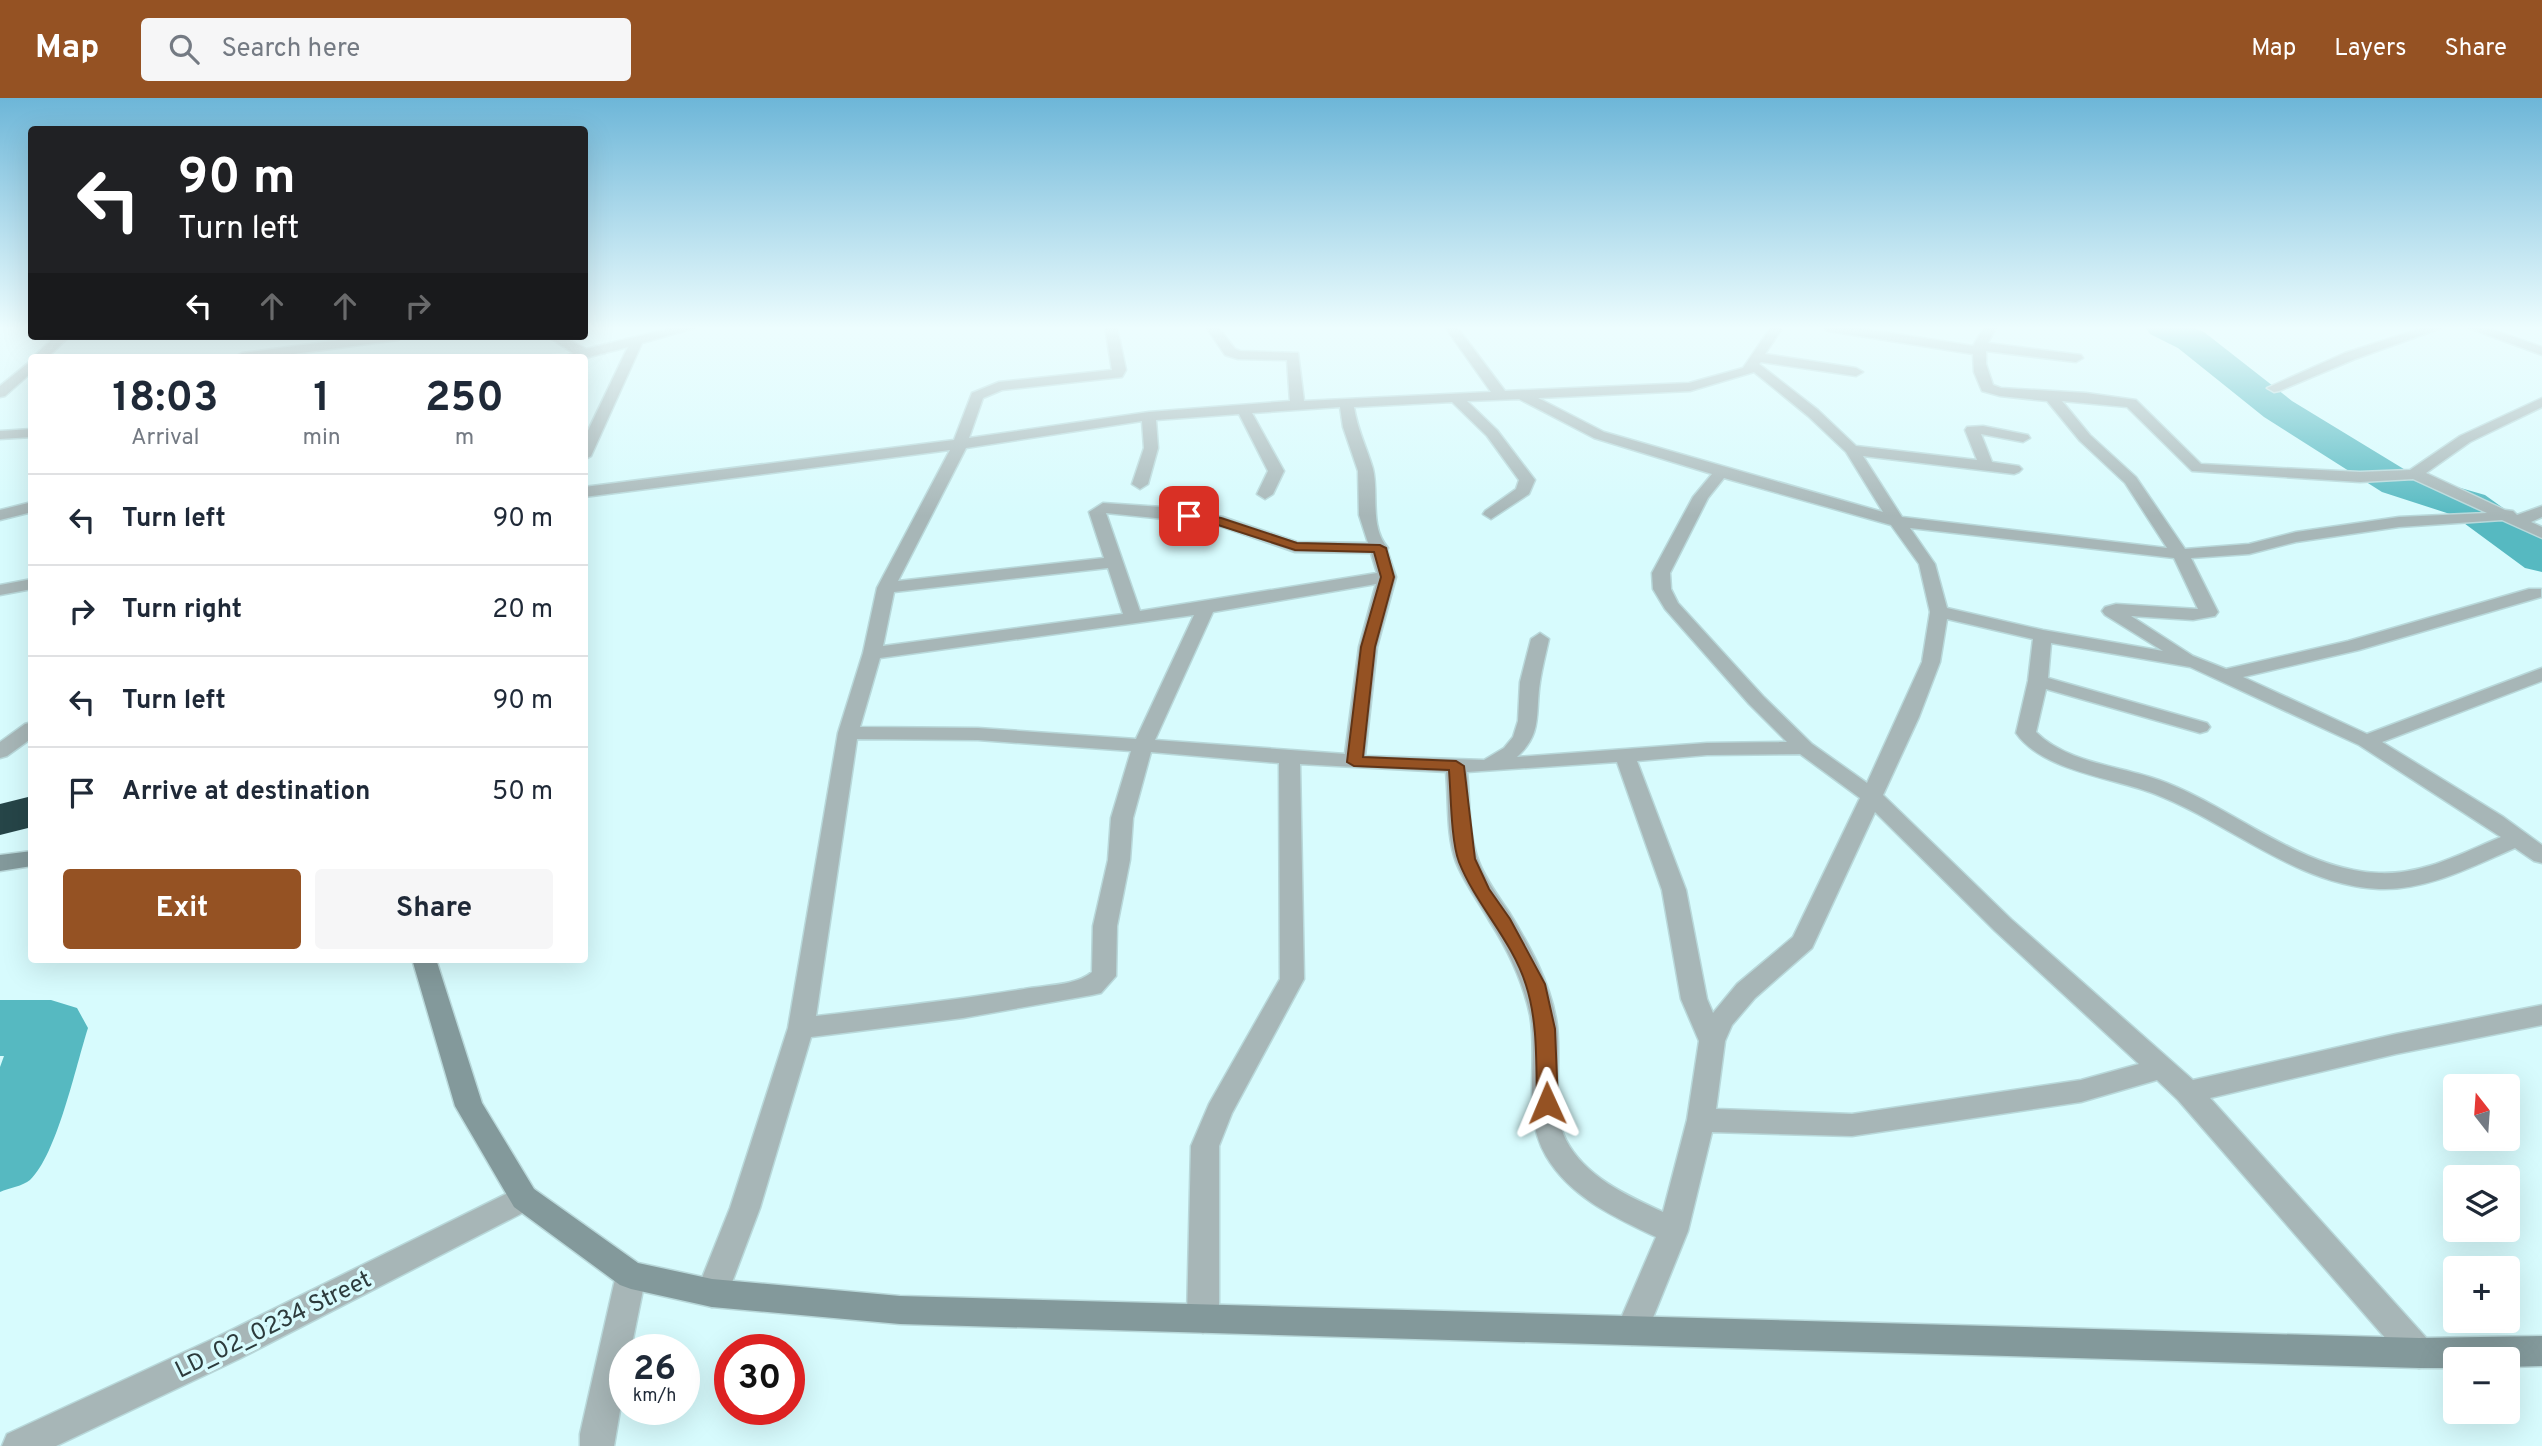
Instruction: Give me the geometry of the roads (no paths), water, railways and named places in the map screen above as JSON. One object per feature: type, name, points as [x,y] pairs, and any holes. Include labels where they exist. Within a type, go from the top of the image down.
[{"type":"main road","points":[[0,863],[28,859]]},
{"type":"main road","points":[[425,963],[469,1106],[524,1198],[632,1275],[712,1293],[900,1310],[2419,1353],[2542,1351]]},
{"type":"street","points":[[588,447],[614,390]]},
{"type":"street","points":[[712,1293],[745,1208],[801,1028],[848,733],[872,653],[886,587],[960,444],[977,396],[987,390]]},
{"type":"street","points":[[1296,390],[1297,405]]},
{"type":"street","points":[[1497,390],[1502,397]]},
{"type":"street","points":[[588,491],[960,444],[1149,416],[1297,405],[1636,390]]},
{"type":"street","points":[[1632,1330],[1673,1231],[1701,1120],[1712,1041],[1722,1020],[1746,991],[1803,942],[1872,797],[1931,662],[1939,612],[1927,564],[1900,522],[1872,486],[1852,450],[1786,390]]},
{"type":"street","points":[[1993,390],[2131,403],[2197,468],[2360,477],[2415,474],[2465,439],[2535,411],[2542,402]]},
{"type":"street","points":[[1523,396],[1599,435],[1900,522],[2180,554],[2249,549],[2296,537],[2399,522],[2506,518],[2542,511]]},
{"type":"street","points":[[2051,397],[2085,438],[2131,480],[2180,554],[2209,612],[2193,615],[2116,609],[2110,611],[2195,662],[2366,741],[2542,856]]},
{"type":"street","points":[[1457,399],[1492,433],[1527,480],[1523,491],[1491,513]]},
{"type":"street","points":[[1347,404],[1350,427],[1366,471],[1367,515],[1380,548],[1387,577],[1368,647],[1354,762]]},
{"type":"street","points":[[1243,408],[1276,471],[1265,494]]},
{"type":"street","points":[[1140,484],[1151,448],[1149,416]]},
{"type":"street","points":[[1986,466],[1972,430],[2023,438]]},
{"type":"street","points":[[0,435],[28,433]]},
{"type":"street","points":[[1852,450],[2014,469]]},
{"type":"street","points":[[1721,472],[1701,497],[1661,573],[1662,589],[1671,605],[1756,700],[1805,748],[1872,797],[2003,925],[2188,1092],[2419,1353]]},
{"type":"street","points":[[2415,474],[2542,533]]},
{"type":"street","points":[[0,515],[28,508]]},
{"type":"street","points":[[1133,616],[1112,562],[1097,512],[1103,508],[1162,512],[1217,520],[1295,547],[1380,548]]},
{"type":"street","points":[[886,587],[1112,562]]},
{"type":"street","points":[[872,653],[1206,608],[1387,577]]},
{"type":"street","points":[[0,590],[28,585]]},
{"type":"street","points":[[2225,675],[2352,646],[2535,593]]},
{"type":"street","points":[[801,1028],[1043,995],[1092,986],[1104,976],[1105,926],[1119,860],[1122,818],[1143,745],[1206,608]]},
{"type":"street","points":[[1939,612],[2043,636],[2195,662]]},
{"type":"street","points":[[2043,636],[2038,681],[2026,733],[2034,742],[2049,752],[2197,804],[2284,854],[2335,873],[2377,881],[2410,881],[2518,838]]},
{"type":"street","points":[[1488,766],[1511,752],[1523,739],[1528,721],[1530,682],[1540,639]]},
{"type":"street","points":[[2366,741],[2542,674]]},
{"type":"street","points":[[2038,681],[2200,727]]},
{"type":"street","points":[[0,752],[28,731]]},
{"type":"street","points":[[848,733],[994,735],[1289,758],[1456,766],[1488,766],[1707,749],[1805,748]]},
{"type":"street","points":[[1625,755],[1674,890],[1694,999],[1712,1041]]},
{"type":"street","points":[[1203,1318],[1205,1146],[1219,1112],[1292,979],[1289,758]]},
{"type":"street","points":[[1456,766],[1466,859],[1481,891],[1501,919],[1536,984],[1545,1029],[1547,1119],[1553,1144],[1570,1168],[1611,1201],[1673,1231]]},
{"type":"street","points":[[2188,1092],[2396,1044],[2542,1015]]},
{"type":"street","points":[[1701,1120],[1852,1125],[2081,1091],[2161,1068]]},
{"type":"street","name":"LD_02_0234 Street","points":[[19,1446],[228,1348],[524,1198]]},
{"type":"street","points":[[597,1446],[597,1434],[632,1275]]},
{"type":"waterway","points":[[2254,390],[2278,409],[2397,483],[2469,505],[2542,558]]},
{"type":"waterway","points":[[0,1028],[51,1028],[11,1145],[0,1158]]}]
